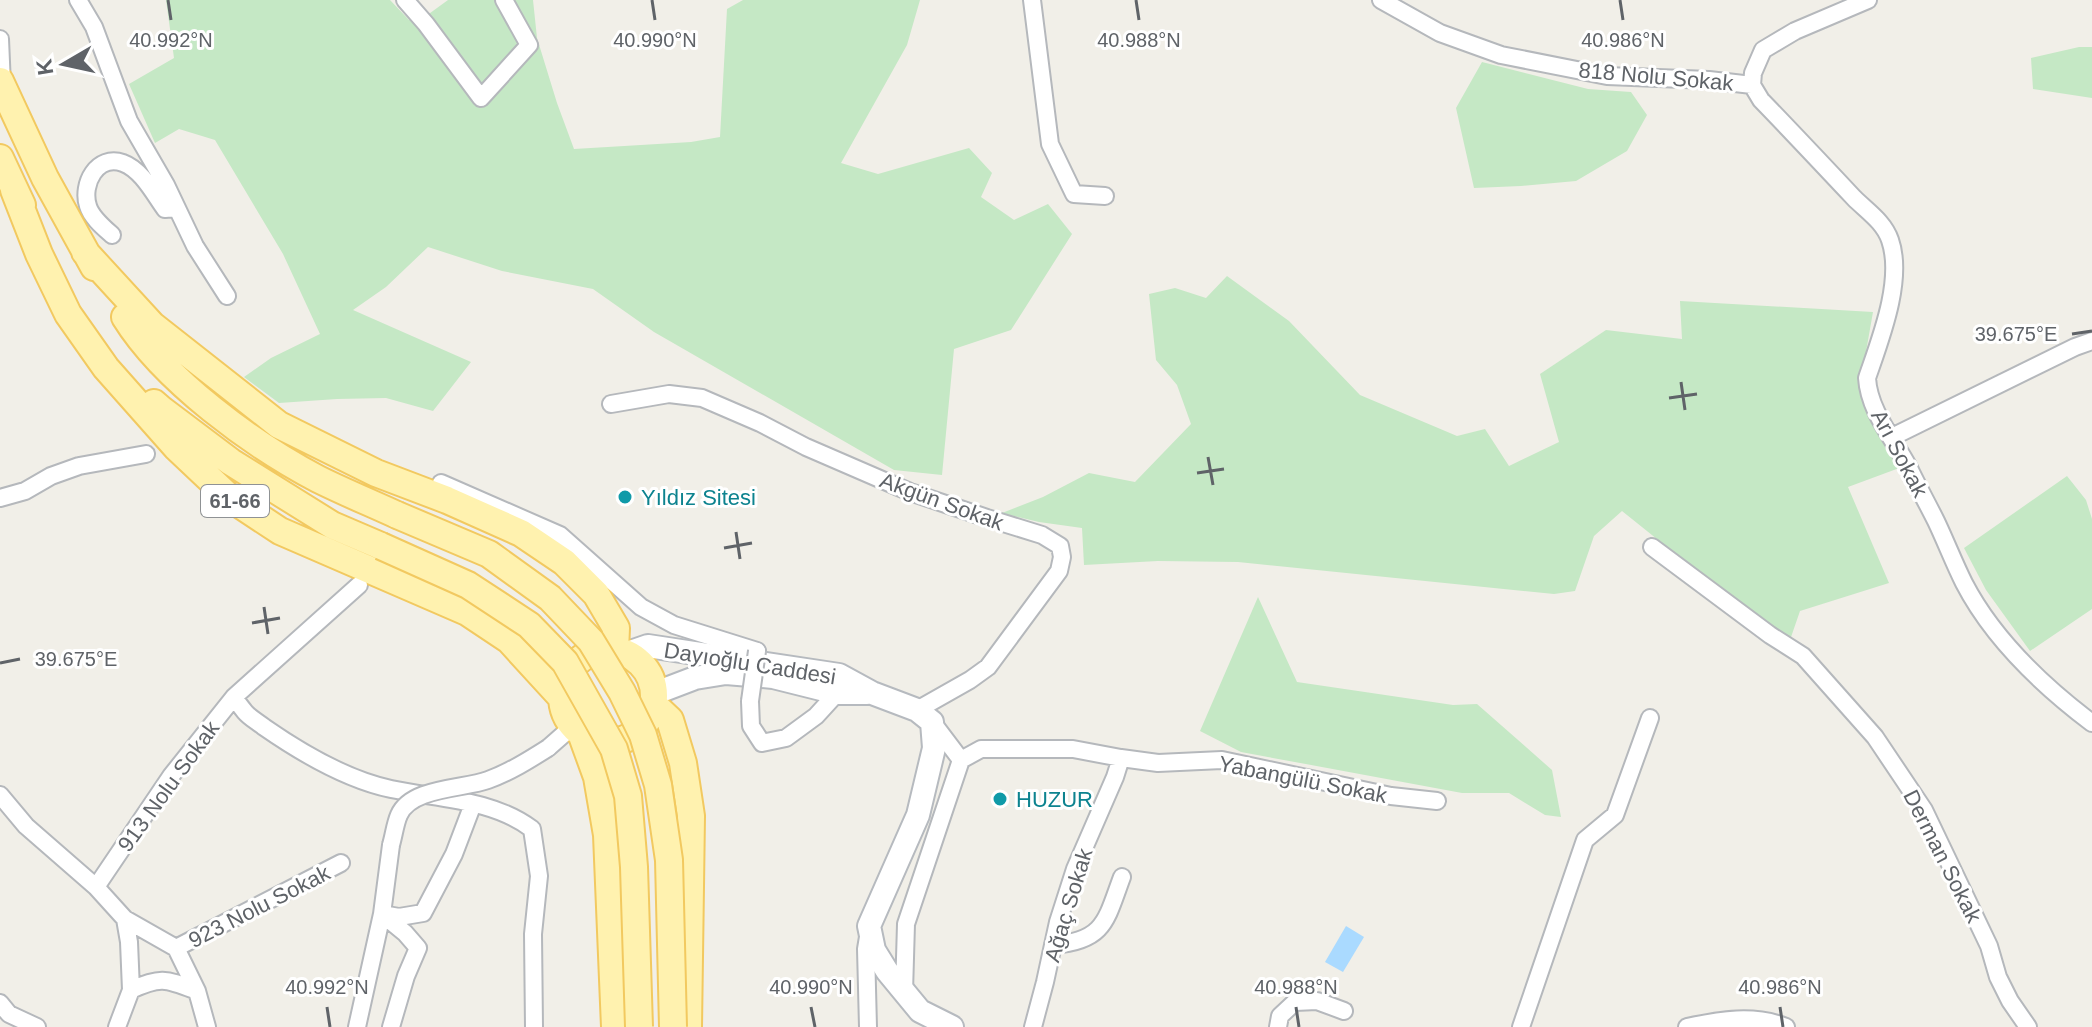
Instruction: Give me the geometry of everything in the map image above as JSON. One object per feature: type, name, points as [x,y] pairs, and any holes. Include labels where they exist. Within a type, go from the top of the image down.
[{"type":"main road","name":"61-66","points":[[1,83],[45,178],[85,252],[130,325],[179,383],[254,440],[304,471],[489,554],[550,598],[591,641],[622,692],[643,735],[658,785],[669,860],[673,1027]]},
{"type":"main road","name":"61-66","points":[[0,158],[39,254],[68,314],[116,379],[176,447],[230,498],[280,531],[467,612],[509,640],[562,698],[567,718],[577,730],[597,777],[607,835],[615,1027]]},
{"type":"main road","name":"61-66","points":[[14,190],[51,266],[103,347],[162,410],[231,462],[332,525],[468,585],[529,625],[565,662],[614,749],[628,796],[634,867],[639,1027]]},
{"type":"main road","name":"61-66","points":[[85,252],[152,325],[279,425],[376,473],[521,533],[564,562],[596,594],[616,628],[620,652],[634,659],[648,674],[653,699],[670,720],[683,763],[691,816],[688,1027]]},
{"type":"main road","points":[[562,698],[565,678],[577,661],[595,652],[620,652]]},
{"type":"main road","points":[[577,730],[600,741],[630,736],[645,723],[653,699]]},
{"type":"street","points":[[78,0],[94,27],[129,121],[166,185],[195,246],[227,296]]},
{"type":"street","points":[[405,0],[481,98],[529,45],[504,0]]},
{"type":"street","points":[[1032,0],[1050,144],[1074,194],[1105,196]]},
{"type":"street","name":"818 Nolu Sokak","points":[[1381,0],[1440,33],[1501,55],[1607,76],[1752,85]]},
{"type":"street","points":[[1752,85],[1753,73],[1763,50],[1795,31],[1868,0]]},
{"type":"street","points":[[0,39],[1,83]]},
{"type":"street","name":"Arı Sokak","points":[[1752,85],[1761,100],[1882,225],[1890,240],[1894,261],[1893,285],[1867,378],[1868,391],[1878,416],[1936,520],[1965,585],[1995,631],[2062,701],[2092,723]]},
{"type":"street","points":[[112,235],[88,206],[87,182],[95,168],[109,162],[122,163],[136,171],[165,209],[177,208]]},
{"type":"street","points":[[1892,437],[2092,341]]},
{"type":"street","name":"Akgün Sokak","points":[[611,404],[669,394],[702,398],[910,492],[1042,535],[1060,546],[1062,557],[1059,571],[988,667],[925,716]]},
{"type":"street","points":[[0,498],[25,491],[51,476],[79,466],[146,454]]},
{"type":"street","points":[[441,483],[560,535],[641,607],[674,625],[757,651],[750,701],[751,726],[762,743],[786,738],[816,716],[837,693]]},
{"type":"street","name":"Derman Sokak","points":[[1652,547],[1803,656],[1875,737],[1924,810],[1989,946],[1998,977],[2028,1027]]},
{"type":"street","name":"913 Nolu Sokak","points":[[96,887],[171,776],[234,697],[359,585]]},
{"type":"street","name":"Dayıoğlu Caddesi","points":[[620,652],[648,646],[839,675],[925,716]]},
{"type":"street","name":"Dayıoğlu Caddesi","points":[[653,699],[695,678],[726,673],[773,677],[837,693],[872,693]]},
{"type":"street","points":[[234,697],[246,713],[285,742],[349,776],[389,789],[473,804],[517,818],[532,829],[539,876],[533,934],[534,1027]]},
{"type":"street","points":[[925,716],[961,760]]},
{"type":"street","points":[[868,1027],[866,949],[869,926],[918,815],[934,748],[925,716]]},
{"type":"street","points":[[1521,1027],[1585,840],[1615,815],[1650,718]]},
{"type":"street","points":[[357,1027],[400,812],[418,797],[486,781],[515,768],[577,730]]},
{"type":"street","points":[[904,992],[906,924],[961,760],[981,749],[1073,749],[1121,758]]},
{"type":"street","name":"Yabangülü Sokak","points":[[1121,758],[1158,763],[1222,760],[1391,796],[1437,801]]},
{"type":"street","name":"Ağaç Sokak","points":[[1033,1027],[1075,869],[1121,758]]},
{"type":"street","points":[[0,795],[26,826],[96,887],[125,919],[131,990],[117,1027]]},
{"type":"street","points":[[382,914],[399,917],[423,913],[454,854],[473,804]]},
{"type":"street","name":"923 Nolu Sokak","points":[[176,948],[341,863]]},
{"type":"street","points":[[1053,945],[1071,944],[1093,936],[1106,922],[1122,877]]},
{"type":"street","points":[[382,914],[418,948],[391,1027]]},
{"type":"street","name":"923 Nolu Sokak","points":[[125,919],[176,948],[197,991],[207,1027]]},
{"type":"street","points":[[869,926],[874,950],[904,992],[920,1011],[952,1027]]},
{"type":"street","points":[[131,990],[149,981],[168,979],[197,991]]},
{"type":"street","points":[[1278,1027],[1280,1016],[1295,1002],[1317,1001],[1344,1011]]},
{"type":"street","points":[[0,1003],[9,1014],[37,1027]]},
{"type":"street","points":[[1687,1027],[1748,1019],[1786,1027]]},
{"type":"green space","points":[[166,0],[390,0],[409,20],[426,16],[448,0],[533,0],[537,38],[574,149],[691,142],[720,137],[727,9],[743,0],[920,0],[907,45],[841,163],[878,174],[969,148],[992,173],[981,197],[1014,220],[1048,204],[1072,234],[1011,330],[954,349],[942,475],[894,470],[654,332],[593,289],[502,271],[428,247],[386,287],[353,310],[471,362],[433,411],[386,398],[279,403],[244,377],[271,358],[320,334],[283,254],[215,140],[179,129],[155,143],[129,84],[174,58]]},
{"type":"green space","points":[[2092,47],[2092,98],[2033,89],[2031,58]]},
{"type":"green space","points":[[1482,62],[1588,89],[1631,92],[1647,115],[1627,151],[1576,181],[1474,188],[1456,108]]},
{"type":"green space","points":[[1227,276],[1289,321],[1360,395],[1457,436],[1485,429],[1509,466],[1559,442],[1540,374],[1606,330],[1682,339],[1680,301],[1873,312],[1861,380],[1902,467],[1848,487],[1889,583],[1800,611],[1790,640],[1733,600],[1622,511],[1594,536],[1575,591],[1554,594],[1238,562],[1158,561],[1084,565],[1082,528],[1002,513],[1043,497],[1089,473],[1135,482],[1191,424],[1177,385],[1156,360],[1149,294],[1175,288],[1206,298]]},
{"type":"green space","points":[[2067,476],[2086,500],[2092,519],[2092,609],[2030,651],[1986,590],[1964,548]]},
{"type":"green space","points":[[1258,597],[1297,682],[1453,705],[1477,704],[1552,770],[1561,817],[1545,815],[1509,793],[1462,793],[1241,752],[1200,731]]},
{"type":"water","points":[[1346,926],[1364,937],[1343,972],[1325,962]]},
{"type":"place","name":"Yıldız Sitesi","points":[[625,497]]},
{"type":"place","name":"HUZUR","points":[[1000,799]]}]
